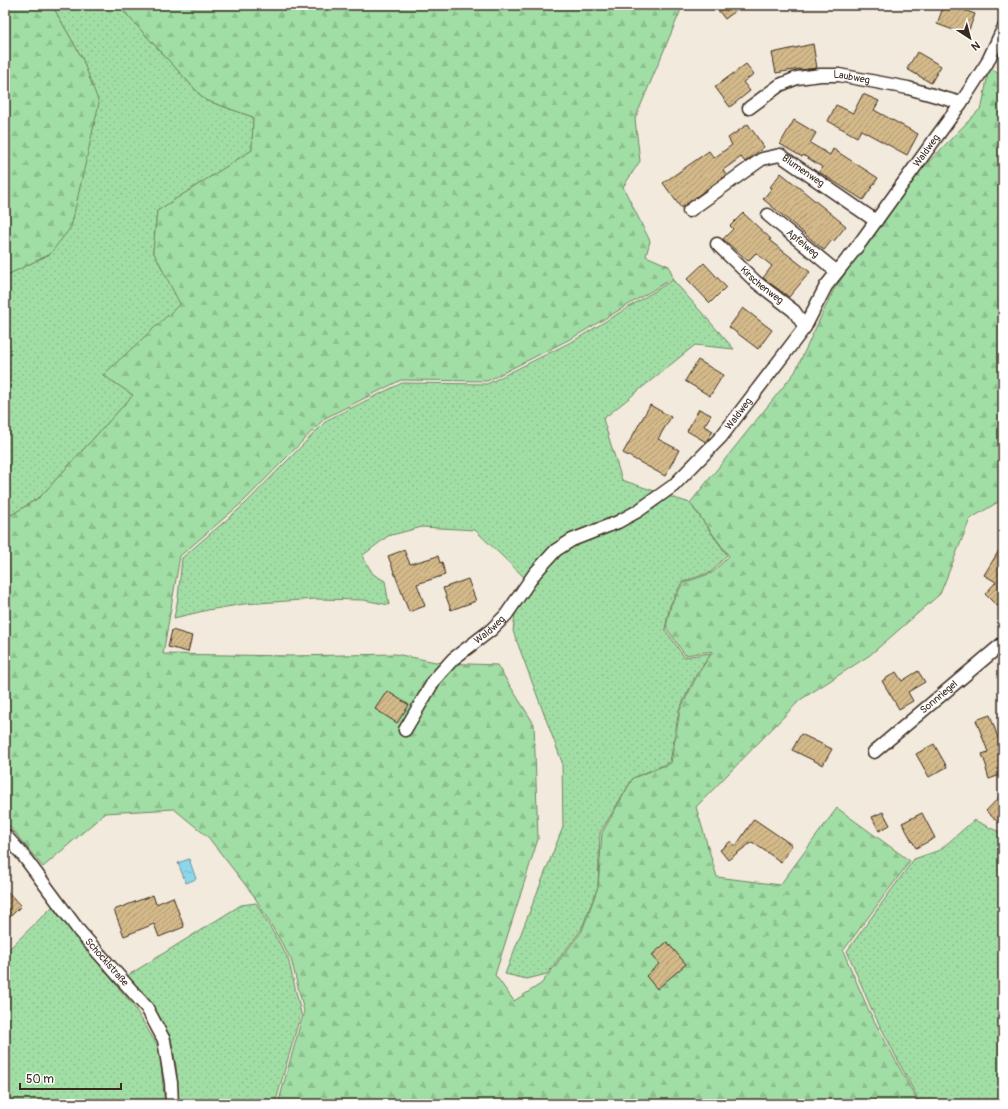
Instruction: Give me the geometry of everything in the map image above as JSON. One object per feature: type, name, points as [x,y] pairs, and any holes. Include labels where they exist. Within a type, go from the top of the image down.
[{"type":"street","name":"Waldweg","points":[[405,730],[435,679],[453,659],[491,630],[506,615],[535,573],[556,550],[572,540],[618,522],[638,511],[673,486],[720,437],[805,327],[826,286],[876,221],[987,63],[1003,29]]},
{"type":"street","name":"Laubweg","points":[[749,108],[780,85],[797,78],[821,75],[839,75],[908,88],[961,102]]},
{"type":"street","name":"Blumenweg","points":[[689,211],[762,159],[780,155],[876,221]]},
{"type":"street","name":"Apfelweg","points":[[768,215],[837,272]]},
{"type":"street","name":"Kirschenweg","points":[[716,244],[756,282],[794,311],[805,327]]},
{"type":"street","name":"Sonnriegel","points":[[874,752],[1003,643]]},
{"type":"street","name":"Schöcklstraße","points":[[5,835],[22,854],[80,932],[147,1008],[164,1040],[171,1083],[172,1104]]},
{"type":"green space","points":[[5,5],[52,5],[82,58],[99,103],[71,227],[50,254],[5,276]]},
{"type":"green space","points":[[52,5],[118,5],[205,100],[253,117],[252,150],[157,211],[153,251],[181,304],[104,375],[133,395],[40,497],[5,519],[5,499],[7,498],[5,487],[5,276],[50,254],[91,136],[98,104],[82,58]]},
{"type":"green space","points":[[118,5],[681,5],[680,12],[635,119],[640,161],[623,187],[650,241],[646,256],[669,266],[673,278],[574,337],[487,381],[401,380],[325,418],[244,501],[180,556],[163,654],[292,656],[395,654],[441,663],[497,665],[534,724],[538,839],[495,975],[514,1001],[541,984],[582,931],[598,887],[602,833],[633,778],[671,763],[680,710],[698,674],[713,651],[685,655],[666,627],[671,605],[683,583],[712,573],[729,556],[690,503],[795,372],[833,291],[918,173],[982,107],[989,67],[1003,77],[1003,499],[970,519],[940,594],[870,655],[800,700],[696,807],[717,877],[780,885],[837,808],[910,861],[843,951],[869,1011],[919,1104],[278,1104],[304,1011],[291,959],[254,896],[208,837],[174,809],[105,813],[43,867],[5,821],[5,519],[40,497],[133,395],[103,375],[180,304],[153,251],[157,211],[252,150],[253,117],[205,100]]},
{"type":"green space","points":[[673,280],[734,349],[695,345],[603,419],[622,480],[660,493],[597,528],[526,579],[475,530],[422,527],[388,536],[362,556],[373,574],[385,581],[389,605],[364,600],[316,599],[244,604],[174,618],[178,598],[182,558],[245,504],[327,420],[402,383],[487,384],[575,340]]},
{"type":"green space","points":[[668,496],[690,503],[727,555],[711,572],[682,582],[670,605],[665,629],[684,657],[712,653],[697,673],[679,710],[670,762],[633,778],[600,833],[598,887],[581,930],[547,974],[527,979],[505,974],[563,827],[562,762],[513,631],[515,614],[526,592],[561,552]]},
{"type":"green space","points":[[974,820],[999,832],[1003,838],[1003,1104],[922,1104],[919,1101],[872,1010],[847,951],[914,859],[940,850]]},
{"type":"green space","points":[[256,903],[288,958],[301,1013],[275,1104],[179,1104],[176,1066],[171,1038],[153,1006],[127,976],[241,905]]},
{"type":"green space","points":[[52,907],[133,1005],[159,1048],[165,1104],[5,1104],[5,953]]},
{"type":"water","points":[[189,859],[196,879],[186,883],[178,863]]},
{"type":"building","points":[[714,5],[743,5],[725,19]]},
{"type":"building","points":[[944,5],[950,5],[975,14],[967,35],[937,24]]},
{"type":"building","points":[[813,44],[817,68],[776,73],[772,53]]},
{"type":"building","points":[[917,52],[941,66],[931,83],[907,69]]},
{"type":"building","points":[[746,64],[754,74],[743,82],[750,91],[730,107],[715,87]]},
{"type":"building","points":[[863,94],[879,101],[874,110],[918,134],[907,155],[861,130],[857,137],[828,121],[836,105],[853,113]]},
{"type":"building","points":[[794,120],[816,133],[810,143],[830,155],[833,149],[878,178],[863,200],[819,172],[822,167],[803,155],[802,157],[780,144]]},
{"type":"building","points":[[748,124],[764,147],[745,162],[741,157],[723,170],[726,175],[681,208],[663,183],[709,151],[714,158],[732,145],[728,138]]},
{"type":"building","points":[[781,173],[846,226],[834,241],[832,240],[824,250],[763,199]]},
{"type":"building","points":[[743,213],[771,239],[769,240],[810,272],[789,297],[763,278],[772,266],[756,253],[748,261],[723,239],[733,229],[730,226]]},
{"type":"building","points":[[704,263],[726,287],[710,303],[687,279]]},
{"type":"building","points":[[743,308],[772,330],[758,349],[729,327]]},
{"type":"building","points":[[698,360],[723,375],[710,396],[685,381]]},
{"type":"building","points":[[650,405],[671,417],[658,439],[679,450],[665,476],[623,453]]},
{"type":"building","points":[[699,409],[711,415],[704,426],[713,431],[706,442],[687,431]]},
{"type":"building","points":[[1003,544],[1003,600],[997,606],[985,594],[996,582],[984,575]]},
{"type":"building","points":[[404,550],[410,564],[438,556],[440,563],[442,562],[445,575],[417,584],[425,606],[409,612],[388,556]]},
{"type":"building","points":[[468,579],[476,601],[451,610],[443,588]]},
{"type":"building","points":[[172,630],[192,636],[188,652],[168,647]]},
{"type":"building","points":[[918,671],[925,682],[908,692],[913,701],[899,709],[882,681],[896,672],[902,681]]},
{"type":"building","points":[[387,691],[409,705],[397,723],[375,709]]},
{"type":"building","points":[[990,715],[1003,752],[1003,774],[989,779],[982,754],[988,752],[976,720]]},
{"type":"building","points":[[801,734],[832,749],[823,765],[792,750]]},
{"type":"building","points":[[934,744],[947,767],[929,777],[916,754]]},
{"type":"building","points":[[1003,793],[1003,827],[986,811]]},
{"type":"building","points":[[883,812],[890,825],[879,831],[872,817]]},
{"type":"building","points":[[922,813],[935,838],[916,848],[902,823]]},
{"type":"building","points":[[754,819],[792,845],[781,862],[752,842],[728,860],[720,850],[731,841],[735,847]]},
{"type":"building","points":[[5,889],[21,906],[5,922]]},
{"type":"building","points":[[153,895],[156,904],[173,897],[184,927],[159,937],[154,924],[124,936],[114,910]]},
{"type":"building","points":[[667,942],[686,964],[657,989],[646,976],[659,964],[652,955]]}]
